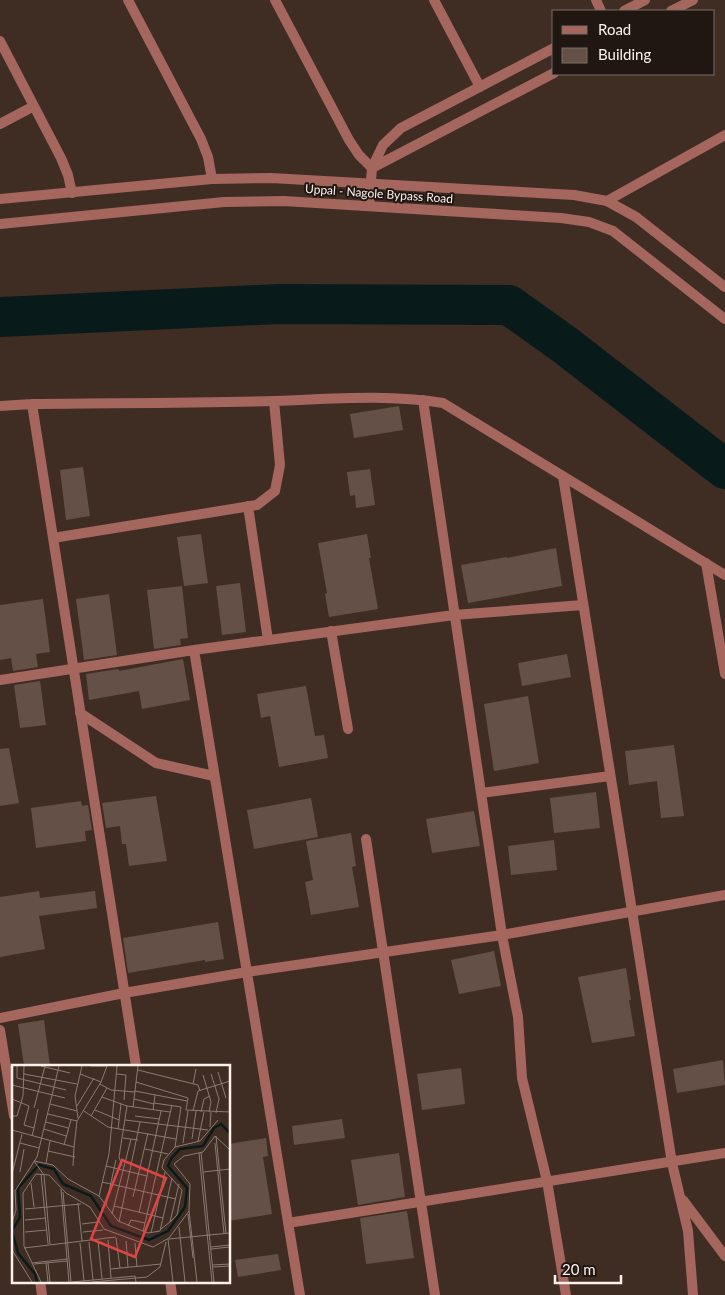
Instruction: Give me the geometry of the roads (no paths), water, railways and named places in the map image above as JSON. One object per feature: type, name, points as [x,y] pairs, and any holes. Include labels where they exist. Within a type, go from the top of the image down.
[{"type":"street","points":[[128,0],[201,139],[208,158],[212,179]]},
{"type":"street","points":[[275,0],[348,140],[372,168]]},
{"type":"street","points":[[434,0],[480,87]]},
{"type":"street","points":[[626,10],[645,0]]},
{"type":"street","points":[[673,10],[693,0]]},
{"type":"street","points":[[0,41],[61,158],[68,175],[72,193]]},
{"type":"street","points":[[369,206],[372,168],[382,145],[401,128],[552,49]]},
{"type":"street","points":[[372,168],[552,74]]},
{"type":"street","points":[[0,124],[34,106]]},
{"type":"street","points":[[607,201],[725,135]]},
{"type":"street","name":"Uppal - Nagole Bypass Road","points":[[0,199],[212,179],[271,178],[574,195],[607,201],[636,217],[723,283]]},
{"type":"street","name":"Uppal - Nagole Bypass Road","points":[[0,224],[224,202],[284,200],[561,218],[589,222],[613,231],[725,319]]},
{"type":"street","points":[[0,406],[274,401],[352,397],[422,400],[443,403],[725,575]]},
{"type":"street","points":[[422,400],[502,935],[518,1017],[522,1078],[547,1181],[566,1295]]},
{"type":"street","points":[[53,538],[257,505],[275,490],[280,465],[274,401]]},
{"type":"street","points":[[32,404],[136,1065]]},
{"type":"street","points":[[563,476],[672,1163],[688,1231],[693,1295]]},
{"type":"street","points":[[248,506],[268,640]]},
{"type":"street","points":[[706,563],[725,674]]},
{"type":"street","points":[[0,680],[194,650],[454,615],[583,605]]},
{"type":"street","points":[[331,631],[348,729]]},
{"type":"street","points":[[194,650],[300,1295]]},
{"type":"street","points":[[80,713],[156,763],[214,776]]},
{"type":"street","points":[[481,793],[610,776]]},
{"type":"street","points":[[366,839],[435,1295]]},
{"type":"street","points":[[0,1018],[124,993],[247,972],[502,935],[725,896]]},
{"type":"street","points":[[0,1030],[12,1104]]},
{"type":"street","points":[[288,1224],[725,1153]]},
{"type":"street","points":[[680,1195],[725,1256]]},
{"type":"street","points":[[40,1282],[42,1295]]},
{"type":"street","points":[[170,1282],[172,1295]]},
{"type":"waterway","points":[[0,317],[279,304],[509,305],[565,345],[725,469]]}]
